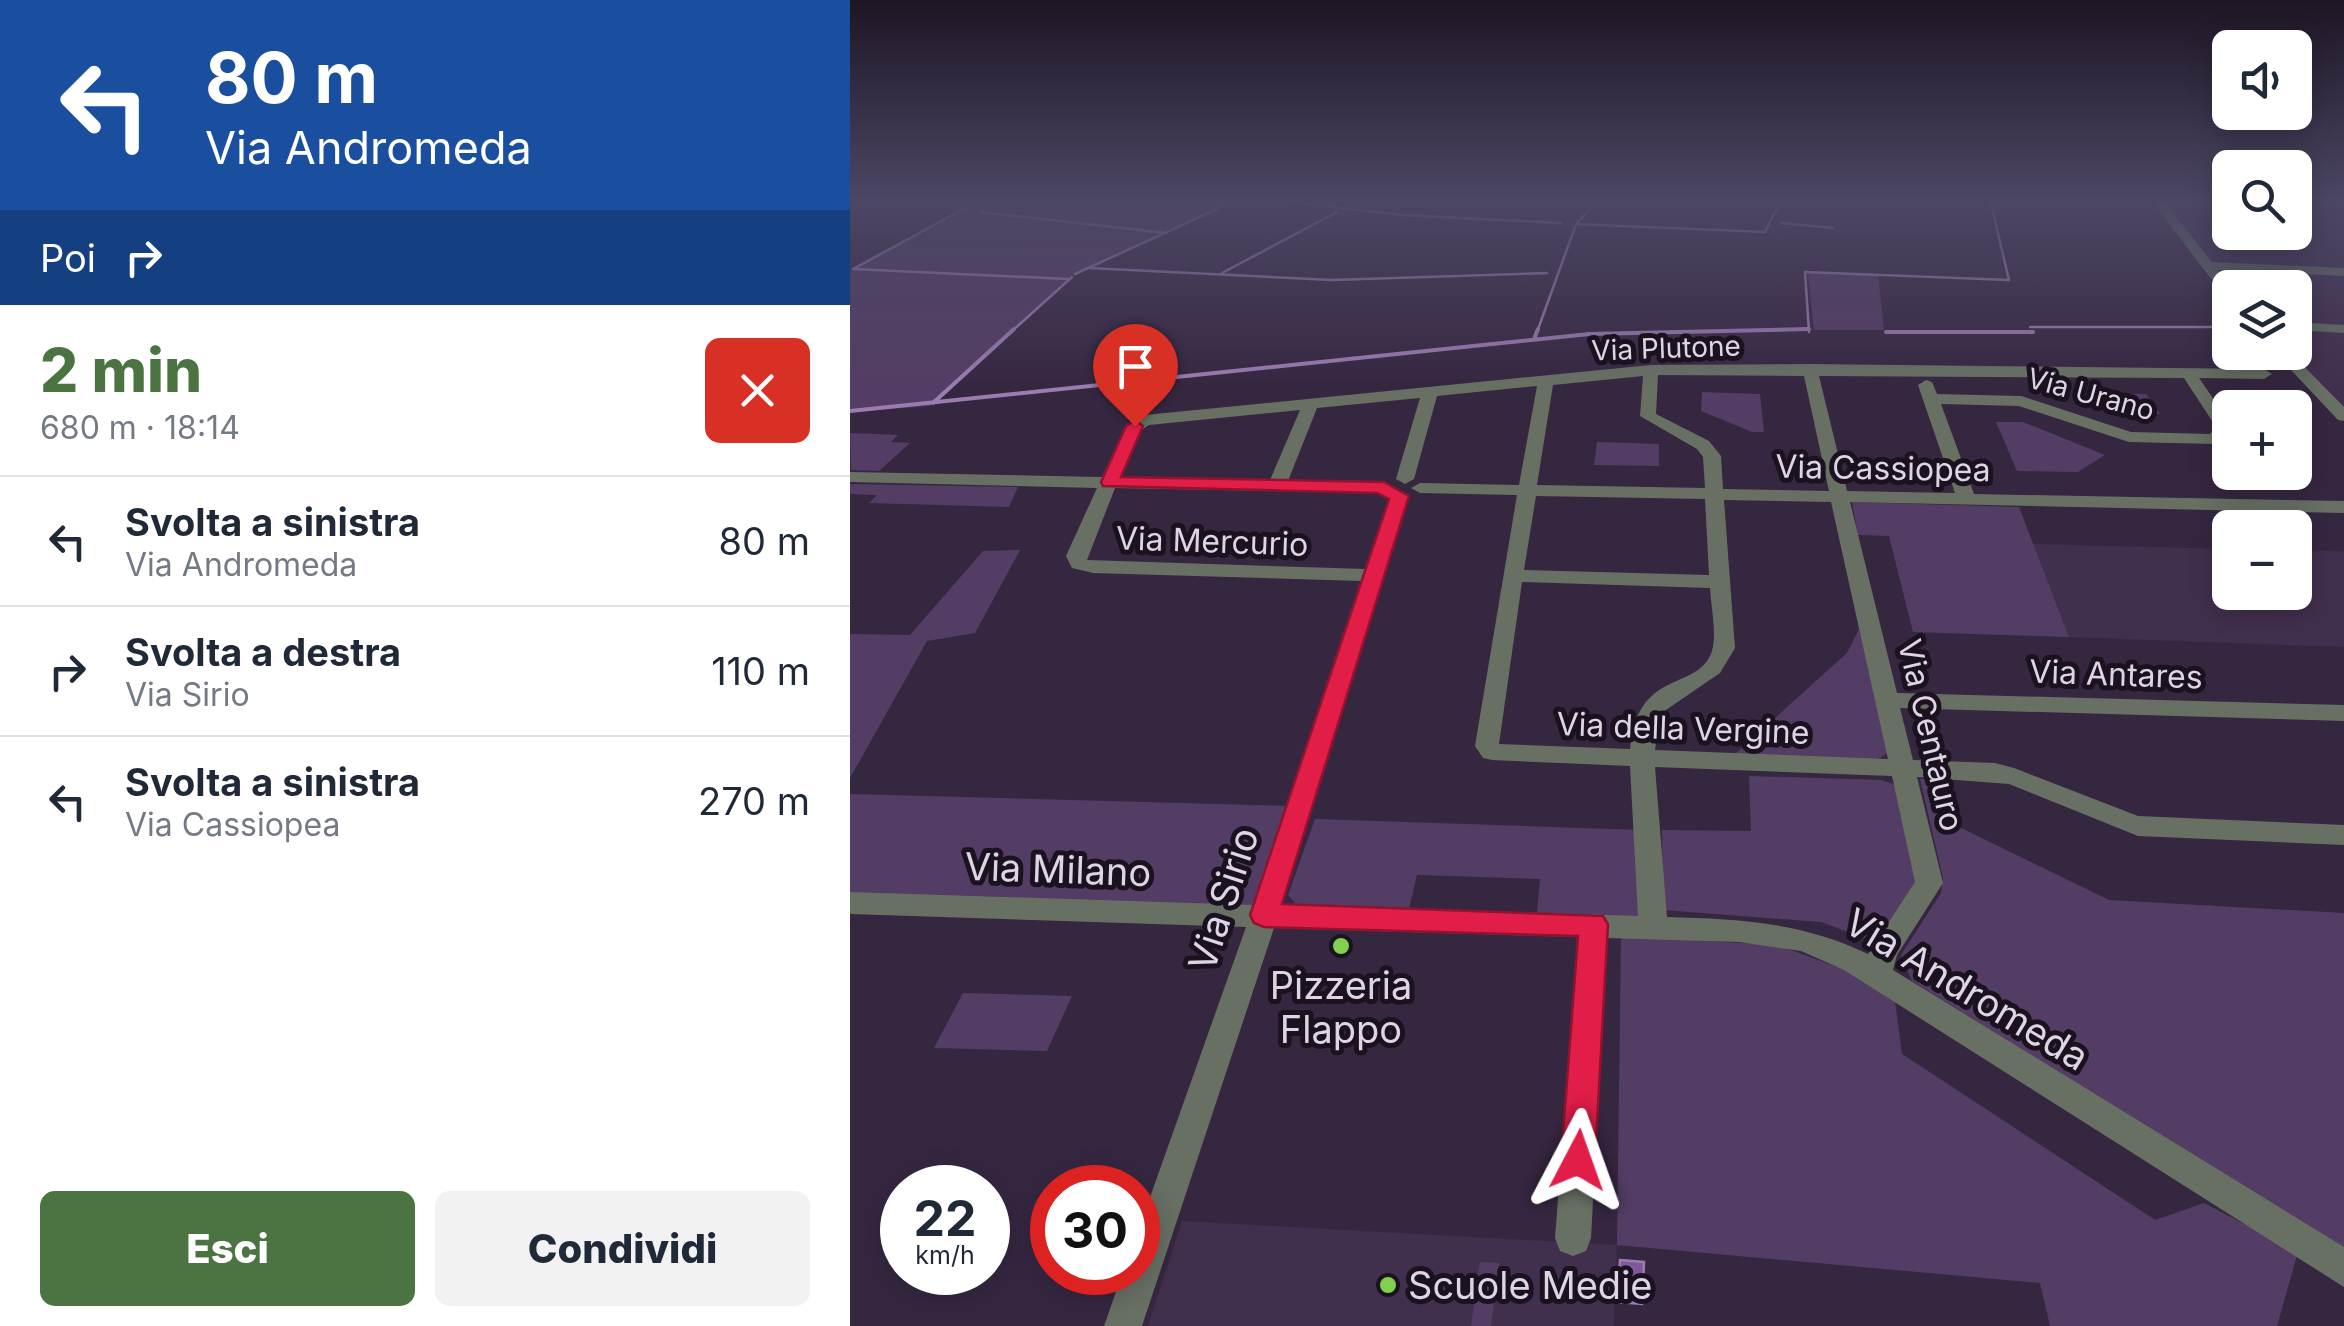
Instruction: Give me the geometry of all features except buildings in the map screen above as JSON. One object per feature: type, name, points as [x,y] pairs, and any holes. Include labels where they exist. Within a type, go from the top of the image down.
[{"type":"street","points":[[2215,262],[2344,272]]},
{"type":"street","points":[[2312,327],[2344,329]]},
{"type":"street","name":"Via Centauro","points":[[1810,369],[1929,883],[1883,952],[1877,976]]},
{"type":"street","points":[[1651,370],[1648,416],[1709,450],[1716,494],[1722,655],[1714,665],[1651,709],[1645,722],[1643,758],[1652,926]]},
{"type":"street","name":"Via Plutone","points":[[1110,482],[1133,428],[1142,420],[1546,379],[1651,370],[2264,374]]},
{"type":"street","points":[[1920,370],[1967,500]]},
{"type":"street","points":[[2299,370],[2344,416]]},
{"type":"street","name":"Via Urano","points":[[1930,399],[2026,402],[2135,438],[2215,439],[2225,428],[2188,373]]},
{"type":"street","points":[[1546,379],[1515,576],[1721,582]]},
{"type":"street","name":"Via Sirio","points":[[1123,1326],[1264,915],[1431,390]]},
{"type":"street","points":[[1277,485],[1312,402]]},
{"type":"street","name":"Via Cassiopea","points":[[850,477],[2344,507]]},
{"type":"street","name":"Via Mercurio","points":[[1110,482],[1077,554],[1078,562],[1084,566],[1373,576]]},
{"type":"street","name":"Via della Vergine","points":[[1515,576],[1488,724],[1487,746],[1498,754],[2010,775],[2041,785],[2110,818],[2148,828],[2344,835]]},
{"type":"street","name":"Via Antares","points":[[1887,700],[2344,714]]},
{"type":"street","name":"Via Milano","points":[[850,903],[1264,915]]},
{"type":"street","name":"Via Andromeda","points":[[1264,915],[1652,926],[1787,936],[1832,950],[2344,1268]]},
{"type":"street","points":[[1573,1238],[1593,924]]},
{"type":"shaded area","points":[[867,262],[1102,262],[1070,277],[930,406],[850,412],[850,271]]},
{"type":"shaded area","points":[[2212,262],[2344,262],[2344,412],[2302,370],[2312,370],[2312,270],[2219,270]]},
{"type":"shaded area","points":[[1808,273],[1878,275],[1884,330],[1814,330]]},
{"type":"shaded area","points":[[1702,392],[1760,394],[1764,432],[1752,432],[1701,411]]},
{"type":"shaded area","points":[[2072,393],[2146,394],[2160,414],[2127,413]]},
{"type":"shaded area","points":[[1996,422],[2023,422],[2105,455],[2078,472],[2017,471]]},
{"type":"shaded area","points":[[850,433],[898,435],[891,442],[910,443],[879,471],[851,470]]},
{"type":"shaded area","points":[[1597,442],[1659,444],[1659,466],[1594,465]]},
{"type":"shaded area","points":[[850,484],[1018,487],[1009,507],[869,503],[877,495],[850,494]]},
{"type":"shaded area","points":[[1852,502],[2019,507],[2069,637],[1913,632],[1889,536],[1858,535]]},
{"type":"shaded area","points":[[2033,544],[2212,549],[2212,610],[2312,610],[2312,550],[2344,551],[2344,647],[2069,637]]},
{"type":"shaded area","points":[[1020,550],[975,633],[927,641],[850,778],[850,634],[910,635],[983,551]]},
{"type":"shaded area","points":[[1859,629],[1891,751],[1873,762],[1734,755],[1847,653]]},
{"type":"shaded area","points":[[1749,776],[1882,780],[1895,785],[1918,884],[1882,938],[1864,938],[1821,922],[1663,910],[1662,830],[1751,831]]},
{"type":"shaded area","points":[[1920,779],[1941,780],[1957,826],[2109,900],[2344,913],[2344,1251],[1912,981],[1901,955],[1941,893],[1943,878]]},
{"type":"shaded area","points":[[850,794],[1291,806],[1258,913],[850,892]]},
{"type":"shaded area","points":[[1315,819],[1641,830],[1642,917],[1537,914],[1540,879],[1417,875],[1409,909],[1298,906],[1288,895]]},
{"type":"shaded area","points":[[1621,936],[1777,945],[1848,971],[1895,1001],[1902,1054],[2155,1220],[2204,1203],[2298,1252],[2277,1326],[2050,1326],[2040,1283],[1617,1245]]},
{"type":"shaded area","points":[[963,993],[1072,996],[1047,1051],[934,1048]]},
{"type":"shaded area","name":"Scuole Medie","points":[[1182,1221],[1617,1245],[1614,1326],[1148,1326]]},
{"type":"shaded area","points":[[1620,1260],[1644,1262],[1642,1304],[1617,1302]]},
{"type":"shaded area","points":[[1480,1262],[1499,1263],[1491,1326],[1471,1326]]},
{"type":"waterway","points":[[866,262],[853,269],[1068,279]]},
{"type":"waterway","points":[[1075,274],[1102,262]]},
{"type":"waterway","points":[[1222,273],[1243,262]]},
{"type":"waterway","points":[[1537,332],[1562,262]]},
{"type":"waterway","points":[[1809,329],[1805,272],[2009,280],[2005,262]]},
{"type":"waterway","points":[[1089,268],[1332,280],[1547,273]]},
{"type":"waterway","points":[[1011,332],[1072,277]]},
{"type":"waterway","points":[[2030,327],[2212,327]]},
{"type":"waterway","points":[[934,402],[1014,329]]},
{"type":"waterway","points":[[1534,339],[1538,329]]},
{"type":"waterway","points":[[934,402],[1589,334],[1809,329]]},
{"type":"waterway","points":[[1886,332],[2033,332]]},
{"type":"waterway","points":[[850,411],[934,402]]},
{"type":"place","name":"Pizzeria Flappo","points":[[1341,946]]},
{"type":"place","name":"Scuole Medie","points":[[1388,1285]]},
{"type":"route","points":[[1135,426],[1110,482],[1384,488],[1386,493],[1400,496],[1264,915],[1593,924],[1578,1160]]}]
